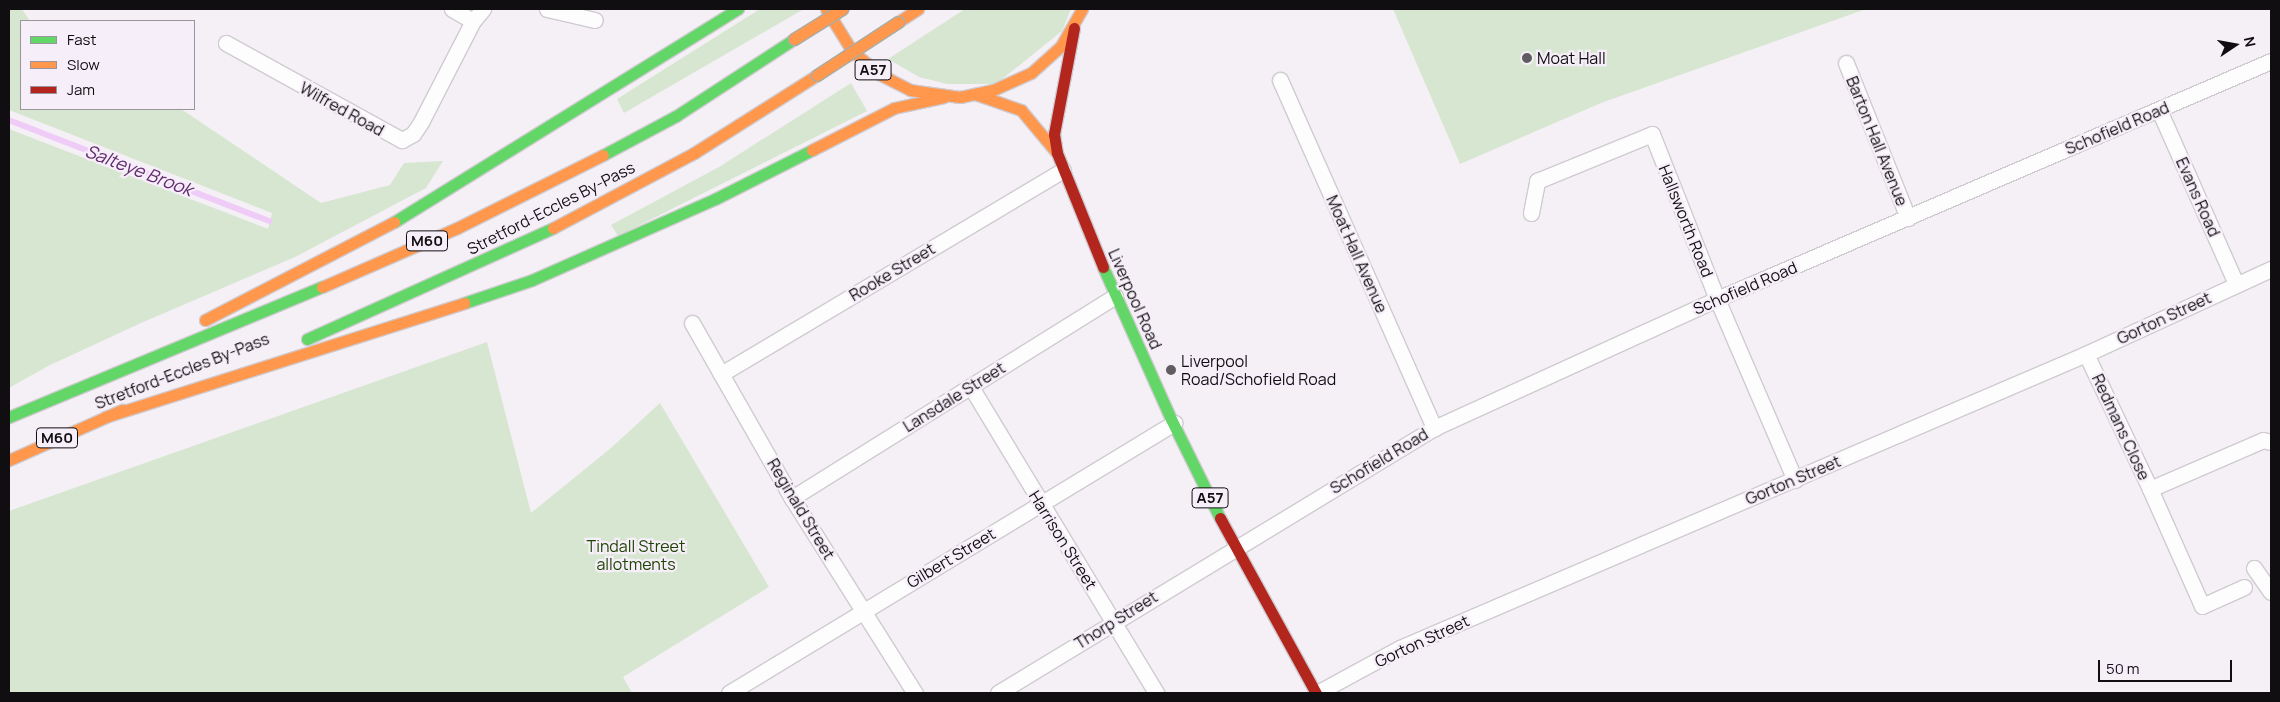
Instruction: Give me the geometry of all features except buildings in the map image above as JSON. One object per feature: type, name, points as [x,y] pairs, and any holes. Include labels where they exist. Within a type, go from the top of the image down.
[{"type":"main road","name":"M60","points":[[40,403],[344,250],[438,196],[738,9]]},
{"type":"main road","name":"A57","points":[[826,9],[852,51],[879,74],[910,90],[944,96],[975,94],[1007,85],[1031,73],[1051,56],[1074,26],[1082,9]]},
{"type":"main road","name":"Stretford-Eccles By-Pass","points":[[9,417],[249,320],[466,224],[568,174],[676,116],[842,9]]},
{"type":"main road","name":"Stretford-Eccles By-Pass","points":[[9,460],[105,417],[266,357],[581,215],[694,153],[918,9]]},
{"type":"main road","name":"Liverpool Road","points":[[1074,26],[1054,134],[1057,153],[1063,170],[1115,296],[1174,423],[1234,547],[1316,693]]},
{"type":"main road","name":"Liverpool Road","points":[[975,94],[1021,110],[1057,153]]},
{"type":"main road","name":"M60","points":[[105,417],[368,336],[532,280],[650,230],[894,108],[944,96]]},
{"type":"street","points":[[452,9],[473,21]]},
{"type":"street","name":"Wilfred Road","points":[[226,43],[402,140],[413,134],[421,122],[473,21],[483,9]]},
{"type":"street","points":[[546,9],[595,20]]},
{"type":"street","name":"Schofield Road","points":[[1234,547],[1434,428],[1717,299],[2271,61]]},
{"type":"street","name":"Barton Hall Avenue","points":[[1846,63],[1908,218]]},
{"type":"street","name":"Moat Hall Avenue","points":[[1280,80],[1434,428]]},
{"type":"street","name":"Evans Road","points":[[2159,110],[2236,284]]},
{"type":"street","name":"Hallsworth Road","points":[[1531,213],[1537,181],[1652,134],[1717,299],[1794,480]]},
{"type":"street","name":"Rooke Street","points":[[721,374],[1063,170]]},
{"type":"street","name":"Gorton Street","points":[[1316,693],[1400,648],[2086,354],[2271,269]]},
{"type":"street","name":"Lansdale Street","points":[[792,498],[1115,296]]},
{"type":"street","name":"Reginald Street","points":[[692,323],[792,498],[915,693]]},
{"type":"street","name":"Redmans Close","points":[[2086,354],[2150,489],[2263,440],[2271,442]]},
{"type":"street","name":"Harrison Street","points":[[971,387],[1040,505],[1114,622],[1156,693]]},
{"type":"street","name":"Gilbert Street","points":[[729,693],[1174,423]]},
{"type":"street","points":[[2150,489],[2202,606],[2244,588]]},
{"type":"street","name":"Thorp Street","points":[[998,693],[1234,547]]},
{"type":"street","points":[[2254,568],[2271,592]]},
{"type":"green space","points":[[9,9],[22,9],[29,20],[20,20],[20,110],[182,110],[321,203],[390,185],[404,163],[443,161],[426,188],[295,257],[141,323],[48,366],[9,388],[9,129],[268,229],[272,213],[9,110]]},
{"type":"green space","points":[[760,9],[804,9],[624,113],[617,99]]},
{"type":"green space","points":[[965,9],[1071,9],[1062,31],[996,84],[947,84],[919,77],[888,59]]},
{"type":"green space","points":[[1393,9],[1866,9],[1601,103],[1460,164]]},
{"type":"green space","points":[[851,83],[867,111],[618,236],[611,225],[719,167]]},
{"type":"green space","name":"Tindall Street allotments","points":[[487,342],[531,513],[611,448],[660,403],[769,587],[623,677],[632,693],[9,693],[9,511]]},
{"type":"waterway","name":"Salteye Brook","points":[[9,120],[269,221]]},
{"type":"traffic: fast","points":[[394,222],[738,9]]},
{"type":"traffic: fast","points":[[603,155],[676,116],[794,39]]},
{"type":"traffic: fast","points":[[464,303],[532,280],[715,199],[812,150]]},
{"type":"traffic: fast","points":[[307,339],[553,228]]},
{"type":"traffic: fast","points":[[1103,267],[1171,419],[1220,518]]},
{"type":"traffic: fast","points":[[9,417],[322,287]]},
{"type":"traffic: slow","points":[[826,9],[852,51],[879,74],[910,90],[960,97],[993,90],[1031,73],[1061,46],[1082,9]]},
{"type":"traffic: slow","points":[[794,39],[842,9]]},
{"type":"traffic: slow","points":[[898,22],[918,9]]},
{"type":"traffic: slow","points":[[817,75],[898,22]]},
{"type":"traffic: slow","points":[[553,228],[694,153],[817,75]]},
{"type":"traffic: slow","points":[[975,94],[1021,110],[1057,153]]},
{"type":"traffic: slow","points":[[812,150],[894,108],[944,97]]},
{"type":"traffic: slow","points":[[322,287],[457,228],[603,155]]},
{"type":"traffic: slow","points":[[205,320],[394,222]]},
{"type":"traffic: slow","points":[[105,417],[464,303]]},
{"type":"traffic: slow","points":[[9,460],[122,410]]},
{"type":"traffic: jam","points":[[1074,28],[1054,134],[1057,153],[1103,267]]},
{"type":"traffic: jam","points":[[1220,518],[1316,693]]},
{"type":"place","name":"Moat Hall","points":[[1527,58]]},
{"type":"place","name":"Liverpool Road/Schofield Road","points":[[1171,370]]}]
